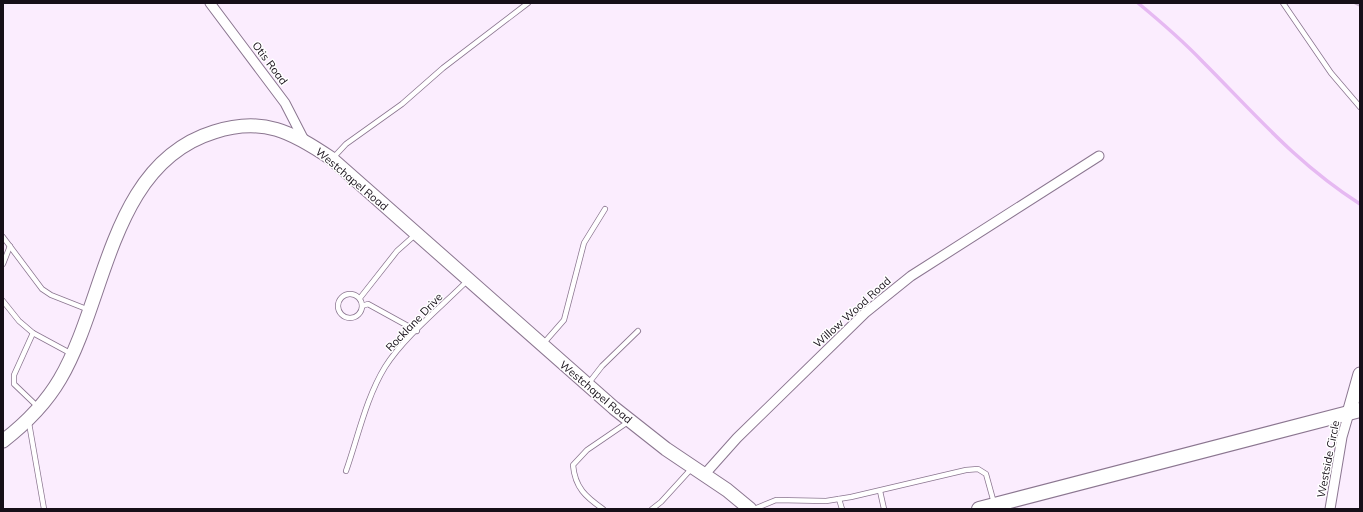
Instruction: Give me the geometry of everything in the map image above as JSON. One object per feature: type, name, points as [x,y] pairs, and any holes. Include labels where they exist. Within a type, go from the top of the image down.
[{"type":"main road","points":[[979,509],[1355,412]]},
{"type":"street","name":"Otis Road","points":[[210,3],[285,103],[304,140]]},
{"type":"street","name":"Westchapel Road","points":[[3,441],[39,408],[60,378],[72,354],[110,254],[132,204],[150,176],[168,156],[191,141],[204,135],[233,127],[262,126],[276,129],[304,140],[332,159],[587,385],[630,421],[727,490],[750,509]]},
{"type":"street","name":"Willow Wood Road","points":[[704,475],[737,438],[865,313],[887,295],[912,276],[1099,156]]},
{"type":"street","points":[[1355,412],[1360,374]]},
{"type":"street","name":"Westside Circle","points":[[1330,509],[1342,437],[1355,412]]},
{"type":"lane","points":[[332,159],[346,144],[402,104],[443,68],[528,3]]},
{"type":"lane","points":[[1282,3],[1331,72],[1360,107]]},
{"type":"lane","points":[[541,345],[564,320],[584,243],[605,209]]},
{"type":"lane","points":[[360,298],[397,251],[416,234]]},
{"type":"lane","points":[[3,237],[42,289],[52,295],[89,310]]},
{"type":"lane","points":[[3,264],[10,246]]},
{"type":"lane","name":"Rocklane Drive","points":[[346,471],[374,388],[385,368],[398,349],[468,280]]},
{"type":"lane","points":[[353,294],[360,298],[362,306],[360,313],[354,318],[345,318],[338,309],[339,301],[345,295],[353,294]]},
{"type":"lane","points":[[3,301],[19,321],[33,333],[72,354]]},
{"type":"lane","points":[[362,306],[368,304],[378,308],[417,331]]},
{"type":"lane","points":[[587,385],[602,366],[638,331]]},
{"type":"lane","points":[[33,333],[14,375],[14,384],[39,408]]},
{"type":"lane","points":[[28,419],[44,509]]},
{"type":"lane","points":[[603,509],[588,498],[574,479],[573,465],[587,450],[630,421]]},
{"type":"lane","points":[[652,509],[661,502],[693,467]]},
{"type":"lane","points":[[754,509],[776,500],[826,501],[839,499],[966,470],[978,470],[986,474],[995,505]]},
{"type":"lane","points":[[880,490],[884,509]]},
{"type":"lane","points":[[839,499],[842,509]]},
{"type":"waterway","points":[[1138,3],[1188,47],[1277,138],[1316,172],[1360,204]]}]
